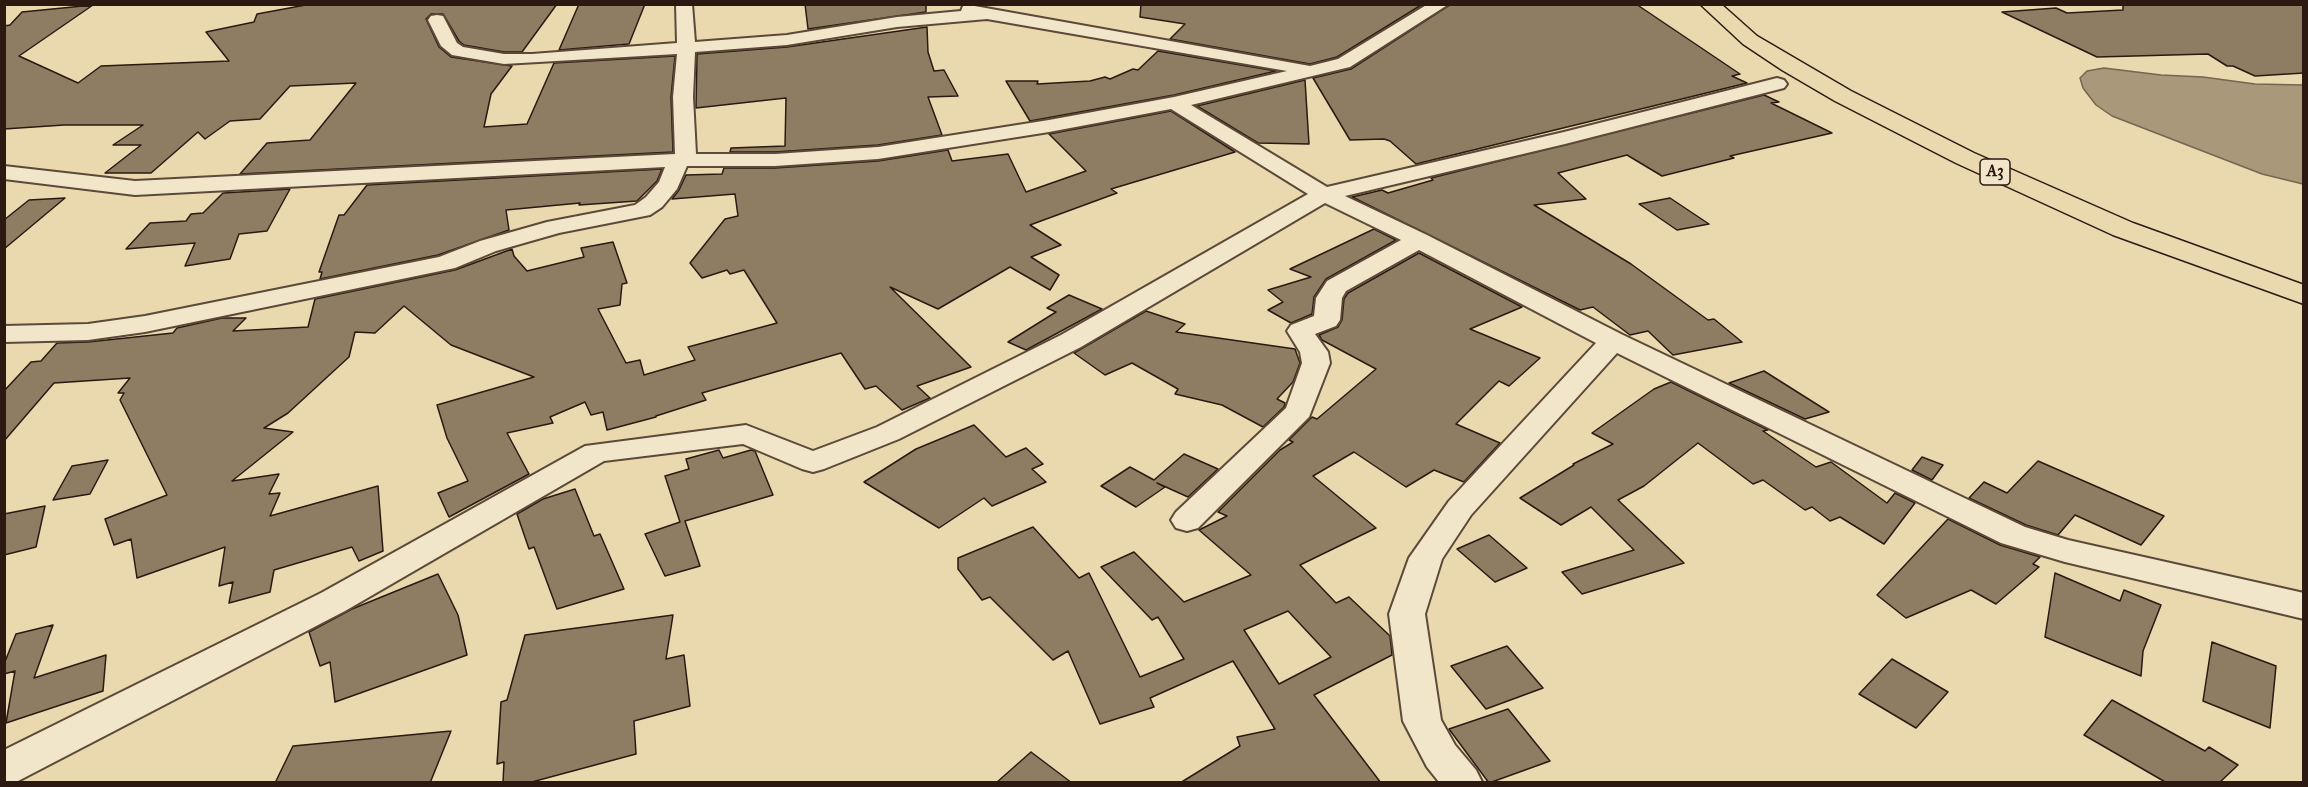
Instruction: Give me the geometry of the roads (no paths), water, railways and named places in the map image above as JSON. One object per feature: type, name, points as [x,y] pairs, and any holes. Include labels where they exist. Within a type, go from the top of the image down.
[{"type":"highway","name":"A3","points":[[1709,4],[1750,40],[1790,65],[1843,96],[1965,158],[2123,229],[2304,295]]},
{"type":"highway","name":"A3","points":[[1738,4],[1793,46],[1862,87],[2014,162],[2190,235],[2304,276]]},
{"type":"street","points":[[4,334],[88,332],[145,324],[446,263],[488,246],[555,227],[642,210],[654,202],[669,184],[682,160],[686,47],[684,4]]},
{"type":"street","points":[[944,4],[987,14],[1314,70]]},
{"type":"street","points":[[4,172],[135,188],[682,160],[775,160],[878,153],[1174,103],[1344,63],[1441,4]]},
{"type":"street","points":[[437,20],[450,46],[466,52],[504,59],[562,58],[787,40],[897,22],[987,14]]},
{"type":"street","points":[[4,769],[333,602],[596,453],[746,434],[813,462],[888,433],[1071,341],[1324,194],[1778,84]]},
{"type":"street","points":[[1174,103],[1324,194],[1419,240],[1613,341],[2013,535],[2065,551],[2304,606]]},
{"type":"street","points":[[1187,520],[1299,411],[1316,363],[1314,352],[1300,331],[1327,320],[1329,298],[1336,286],[1419,240]]},
{"type":"street","points":[[1462,783],[1441,756],[1422,721],[1407,614],[1426,558],[1460,508],[1613,341]]}]
